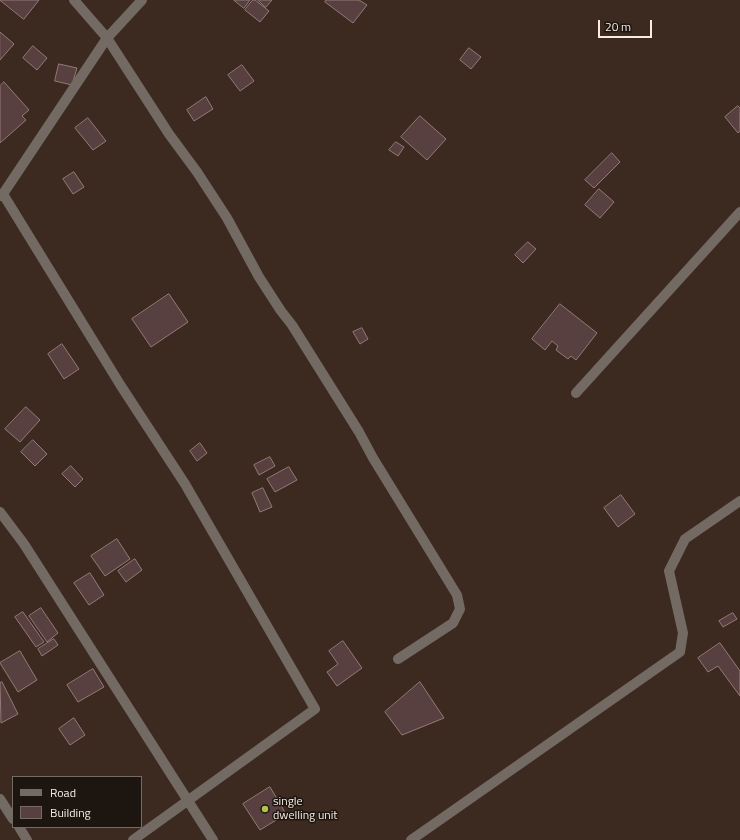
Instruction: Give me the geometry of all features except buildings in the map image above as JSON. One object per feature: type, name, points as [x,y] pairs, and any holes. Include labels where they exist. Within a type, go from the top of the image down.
[{"type":"street","points":[[74,0],[107,38],[169,134],[197,172],[227,218],[259,277],[359,432],[373,458],[457,595],[460,609],[454,623],[398,659]]},
{"type":"street","points":[[133,840],[315,709],[186,484],[121,386],[1,195],[107,38],[142,0]]},
{"type":"street","points":[[576,393],[740,212]]},
{"type":"street","points":[[411,840],[680,652],[683,633],[669,570],[684,539],[740,501]]},
{"type":"street","points":[[0,512],[24,544],[213,840]]},
{"type":"street","points":[[0,799],[12,817]]},
{"type":"street","points":[[20,828],[28,840]]},
{"type":"place","name":"single dwelling unit","points":[[265,809]]}]
